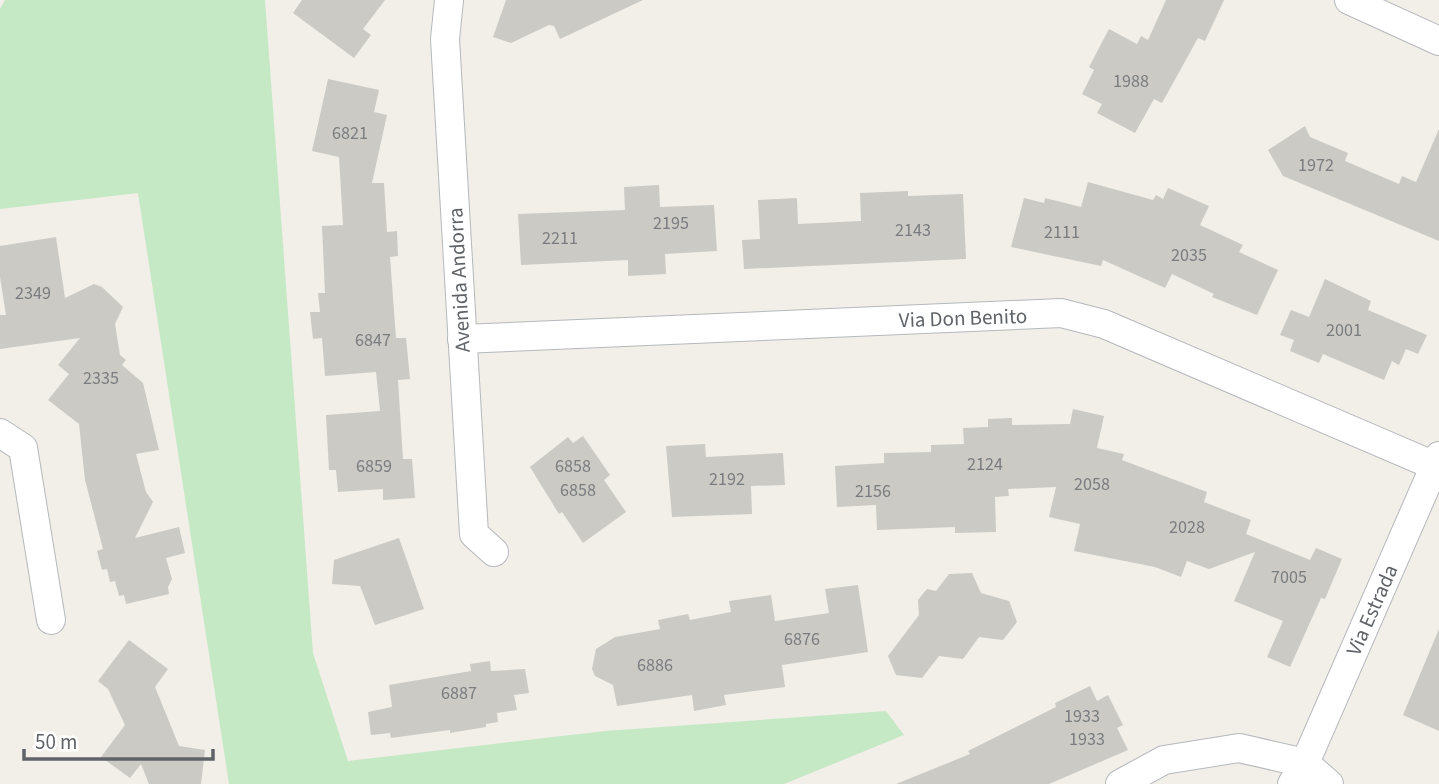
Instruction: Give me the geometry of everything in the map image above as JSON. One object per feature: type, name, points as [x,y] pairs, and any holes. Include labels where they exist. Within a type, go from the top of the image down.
[{"type":"street","name":"Avenida Andorra","points":[[449,0],[445,39],[474,534],[494,552]]},
{"type":"street","points":[[1349,0],[1439,41]]},
{"type":"street","name":"Via Don Benito","points":[[462,339],[1061,313],[1104,324],[1437,461]]},
{"type":"street","points":[[0,433],[23,448],[51,620]]},
{"type":"street","name":"Via Estrada","points":[[1299,774],[1437,461]]},
{"type":"street","points":[[1120,784],[1164,760],[1239,748],[1329,784]]},
{"type":"green space","points":[[5,0],[265,0],[313,653],[348,761],[605,731],[886,711],[904,735],[784,784],[229,784],[138,193],[0,209],[0,9]]},
{"type":"building","points":[[302,0],[385,0],[363,29],[371,35],[354,58],[293,13]]},
{"type":"building","points":[[506,0],[643,0],[560,39],[554,26],[549,25],[511,43],[493,37]]},
{"type":"building","points":[[1166,0],[1224,0],[1205,41],[1198,38],[1162,103],[1154,99],[1135,133],[1097,113],[1102,104],[1082,94],[1094,70],[1089,67],[1109,29],[1137,44],[1141,36],[1148,40]]},
{"type":"building","points":[[328,79],[379,90],[374,112],[387,115],[372,183],[384,183],[387,232],[397,231],[398,256],[390,257],[396,338],[406,338],[410,379],[398,380],[403,459],[412,459],[415,498],[383,500],[383,489],[338,492],[336,470],[329,470],[326,415],[380,411],[376,372],[325,376],[322,338],[313,339],[310,312],[320,312],[318,293],[325,293],[322,226],[343,225],[339,157],[312,151]]},
{"type":"building","points":[[1305,126],[1310,137],[1348,153],[1345,161],[1399,184],[1402,176],[1416,182],[1439,129],[1439,241],[1283,176],[1268,150]]},
{"type":"building","points":[[1088,182],[1153,200],[1156,195],[1163,199],[1168,188],[1209,206],[1200,225],[1243,245],[1239,252],[1278,270],[1257,315],[1212,297],[1214,294],[1172,274],[1165,288],[1103,260],[1101,266],[1011,247],[1024,198],[1044,203],[1045,198],[1081,207]]},
{"type":"building","points":[[659,185],[660,207],[714,205],[717,251],[665,254],[666,274],[628,276],[628,260],[521,265],[518,214],[625,210],[624,187]]},
{"type":"building","points":[[908,191],[908,196],[963,194],[966,259],[744,269],[742,240],[760,239],[758,200],[797,198],[798,224],[861,221],[860,193]]},
{"type":"building","points":[[56,237],[65,298],[94,284],[102,287],[123,307],[115,324],[120,355],[126,360],[122,365],[143,383],[159,450],[136,454],[146,492],[153,502],[135,538],[179,527],[185,553],[166,558],[172,579],[168,587],[169,594],[126,604],[124,595],[119,596],[115,581],[110,582],[107,569],[102,570],[97,551],[103,549],[85,480],[79,424],[48,400],[69,374],[58,365],[80,338],[0,349],[0,315],[6,315],[0,277],[0,246]]},
{"type":"building","points":[[1325,279],[1371,301],[1368,310],[1427,335],[1418,354],[1406,349],[1399,365],[1392,361],[1384,380],[1323,354],[1319,363],[1290,351],[1294,340],[1280,335],[1291,310],[1309,317]]},
{"type":"building","points":[[1073,409],[1104,416],[1097,448],[1124,454],[1122,460],[1207,492],[1204,502],[1251,520],[1246,534],[1310,560],[1316,548],[1342,559],[1290,667],[1267,657],[1283,621],[1234,601],[1255,552],[1209,569],[1187,561],[1181,577],[1155,567],[1074,551],[1080,524],[1049,517],[1056,487],[1008,489],[1009,496],[995,497],[996,532],[955,533],[955,527],[877,530],[876,505],[837,507],[835,466],[884,463],[884,453],[931,452],[931,445],[964,444],[963,428],[988,427],[988,419],[1012,418],[1012,425],[1070,424]]},
{"type":"building","points":[[583,436],[610,475],[604,480],[626,512],[583,543],[562,512],[559,514],[530,467],[568,437],[573,443]]},
{"type":"building","points":[[705,444],[706,457],[783,453],[785,485],[751,486],[752,514],[672,517],[666,446]]},
{"type":"building","points":[[399,538],[424,609],[375,625],[360,586],[332,584],[334,560]]},
{"type":"building","points":[[972,573],[981,593],[1009,601],[1017,622],[1003,640],[979,637],[963,659],[939,656],[922,678],[896,675],[888,656],[919,615],[918,600],[927,589],[936,591],[949,574]]},
{"type":"building","points":[[858,585],[868,652],[782,665],[785,687],[724,695],[726,705],[694,711],[692,695],[617,706],[613,685],[595,676],[592,669],[596,649],[615,637],[660,629],[658,620],[688,614],[690,620],[731,612],[729,601],[771,595],[775,621],[829,613],[825,589]]},
{"type":"building","points":[[1439,629],[1439,731],[1403,715]]},
{"type":"building","points":[[129,640],[168,669],[155,687],[179,746],[205,750],[201,784],[149,784],[141,764],[130,778],[101,757],[125,725],[108,689],[98,681]]},
{"type":"building","points":[[490,661],[491,671],[525,669],[529,693],[514,695],[517,710],[497,713],[498,722],[486,724],[486,727],[450,733],[450,730],[391,738],[390,733],[371,735],[368,712],[392,707],[389,685],[471,671],[470,664]]},
{"type":"building","points":[[1090,686],[1097,701],[1108,695],[1123,725],[1117,728],[1128,750],[1049,784],[896,784],[970,754],[968,751],[1056,707],[1055,703]]}]
